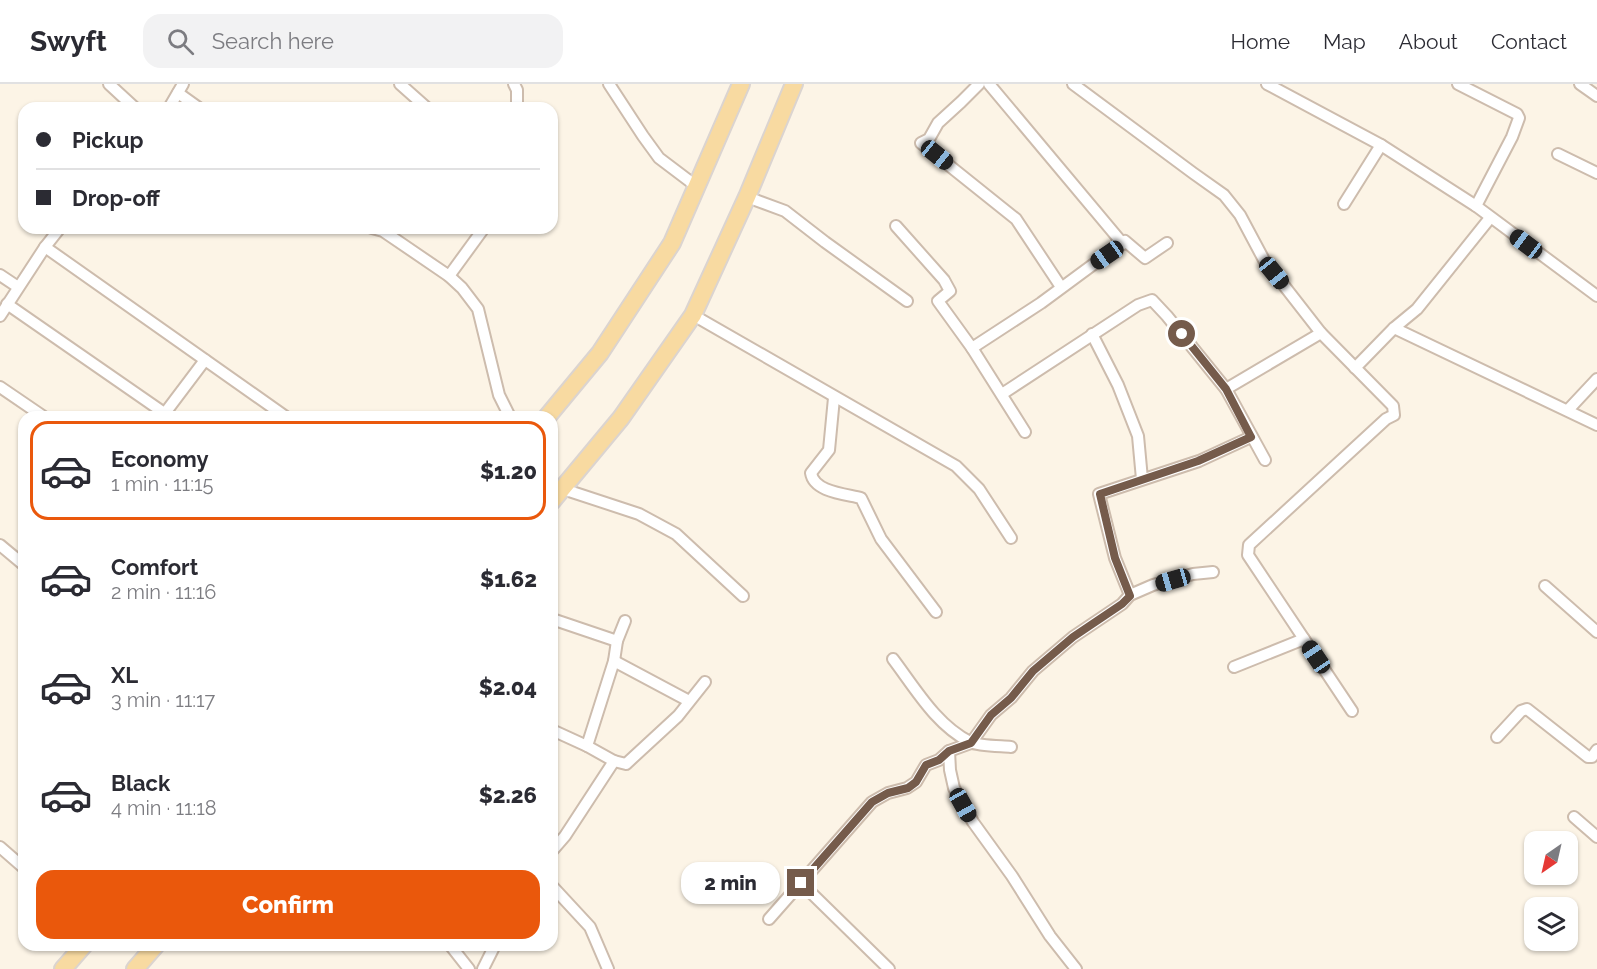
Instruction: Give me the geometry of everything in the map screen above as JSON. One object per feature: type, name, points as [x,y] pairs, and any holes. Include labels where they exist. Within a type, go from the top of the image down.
[{"type":"main road","points":[[552,411],[600,353],[672,243],[741,84]]},
{"type":"main road","points":[[558,494],[621,418],[693,315],[747,196],[794,84]]},
{"type":"main road","points":[[63,969],[79,951]]},
{"type":"main road","points":[[135,969],[151,951]]},
{"type":"street","points":[[108,84],[128,102]]},
{"type":"street","points":[[400,84],[421,102]]},
{"type":"street","points":[[514,84],[518,102]]},
{"type":"street","points":[[609,84],[659,158],[696,186]]},
{"type":"street","points":[[979,84],[938,123],[929,139],[921,143],[1016,219],[1061,287]]},
{"type":"street","points":[[989,84],[1123,244]]},
{"type":"street","points":[[1073,84],[1224,195],[1240,215],[1264,260],[1321,333],[1393,406],[1394,415],[1386,419],[1248,548],[1248,555],[1352,711]]},
{"type":"street","points":[[1267,84],[1381,145],[1476,206],[1597,296]]},
{"type":"street","points":[[1458,84],[1517,114],[1519,118],[1512,137],[1476,206]]},
{"type":"street","points":[[1580,84],[1597,96]]},
{"type":"street","points":[[172,102],[180,88],[193,102]]},
{"type":"street","points":[[1344,204],[1381,145]]},
{"type":"street","points":[[1558,154],[1597,173]]},
{"type":"street","points":[[747,196],[785,211],[908,301]]},
{"type":"street","points":[[1355,368],[1394,328],[1417,309],[1490,218]]},
{"type":"street","points":[[896,226],[944,280],[950,291],[938,301],[972,348],[1024,432]]},
{"type":"street","points":[[0,316],[55,234]]},
{"type":"street","points":[[387,234],[449,276],[462,288],[478,309],[499,395],[507,411]]},
{"type":"street","points":[[449,276],[480,234]]},
{"type":"street","points":[[972,348],[1041,303],[1125,241],[1146,258],[1167,243]]},
{"type":"street","points":[[45,247],[277,411]]},
{"type":"street","points":[[0,275],[18,287]]},
{"type":"street","points":[[1002,394],[1138,305],[1152,300],[1226,389],[1265,460]]},
{"type":"street","points":[[7,304],[158,411]]},
{"type":"street","points":[[693,315],[956,466],[979,489],[1011,538]]},
{"type":"street","points":[[1394,328],[1597,424]]},
{"type":"street","points":[[1226,389],[1321,333]]},
{"type":"street","points":[[1092,334],[1118,385],[1138,436],[1142,479]]},
{"type":"street","points":[[169,411],[205,360]]},
{"type":"street","points":[[1568,410],[1597,379]]},
{"type":"street","points":[[0,387],[35,411]]},
{"type":"street","points":[[834,398],[829,450],[811,473],[812,480],[819,486],[861,498],[882,539],[936,612]]},
{"type":"street","points":[[1130,596],[1115,558],[1100,494],[1198,461],[1251,437]]},
{"type":"street","points":[[558,495],[639,514],[676,534],[743,596]]},
{"type":"street","points":[[0,545],[18,560]]},
{"type":"street","points":[[971,743],[991,715],[1011,698],[1033,671],[1073,637],[1122,604],[1130,596],[1153,585],[1193,574],[1213,572]]},
{"type":"street","points":[[1545,586],[1597,632]]},
{"type":"street","points":[[558,621],[618,641]]},
{"type":"street","points":[[586,746],[625,621]]},
{"type":"street","points":[[1234,667],[1304,639]]},
{"type":"street","points":[[893,659],[935,715],[971,743]]},
{"type":"street","points":[[614,661],[689,701]]},
{"type":"street","points":[[558,733],[614,761],[626,764],[678,716],[705,682]]},
{"type":"street","points":[[1497,738],[1521,711],[1527,709],[1588,757],[1592,757],[1597,750]]},
{"type":"street","points":[[769,920],[872,802],[888,793],[908,788],[916,782],[926,765],[939,760],[949,751],[971,743],[1011,747]]},
{"type":"street","points":[[949,751],[954,788],[973,822],[1012,876],[1050,936],[1076,969]]},
{"type":"street","points":[[558,844],[614,761]]},
{"type":"street","points":[[1574,817],[1597,837]]},
{"type":"street","points":[[0,847],[18,863]]},
{"type":"street","points":[[801,883],[889,969]]},
{"type":"street","points":[[558,892],[590,927],[608,969]]},
{"type":"street","points":[[455,951],[469,969]]},
{"type":"street","points":[[483,969],[492,951]]},
{"type":"route","points":[[801,883],[872,802],[888,793],[908,788],[916,782],[926,765],[939,760],[949,751],[971,743],[991,715],[1011,698],[1033,671],[1073,637],[1122,604],[1130,596],[1115,558],[1100,494],[1102,492],[1198,461],[1251,437],[1226,389],[1182,334]]}]
